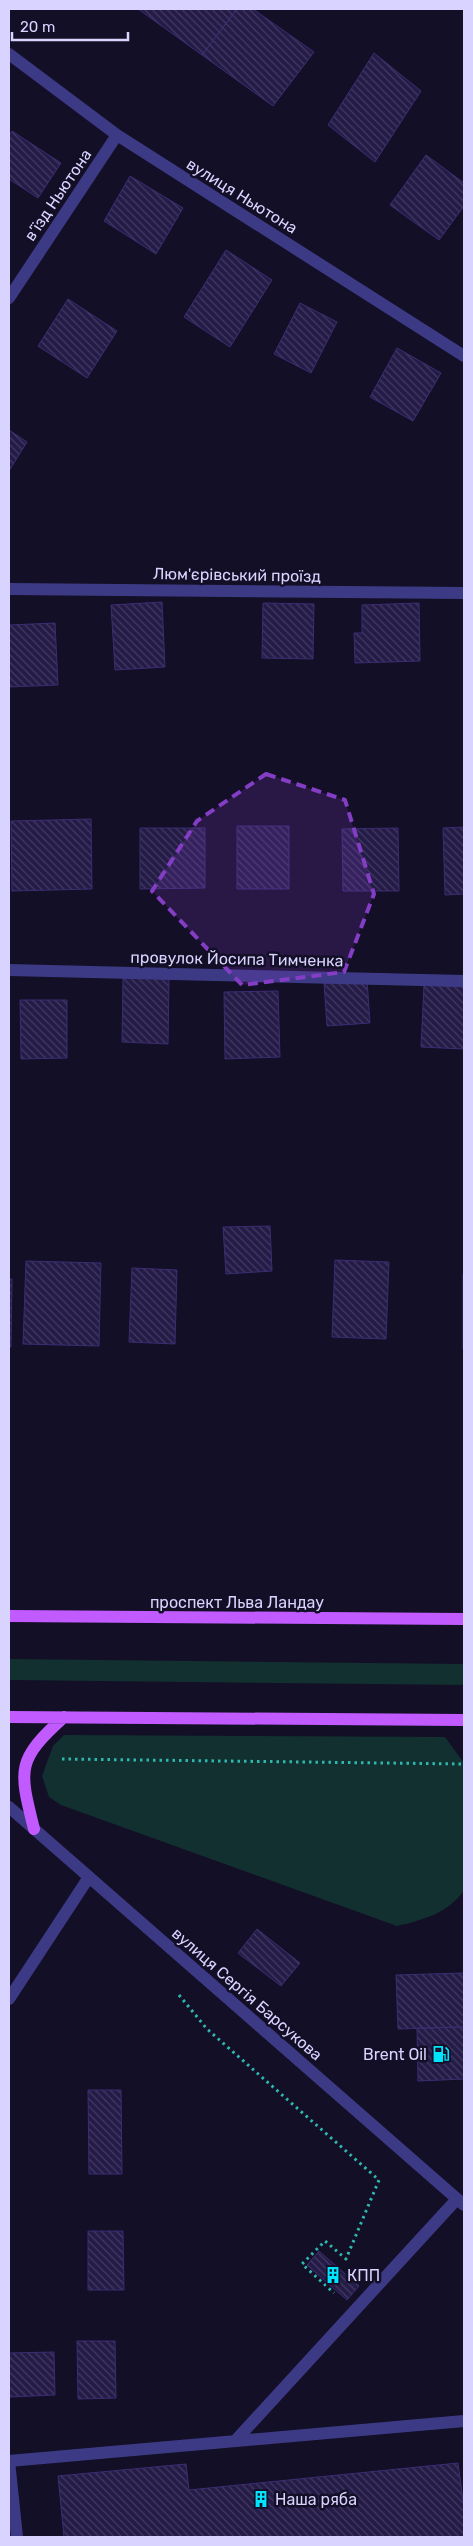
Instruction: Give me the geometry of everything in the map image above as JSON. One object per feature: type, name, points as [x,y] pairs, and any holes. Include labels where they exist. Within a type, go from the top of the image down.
[{"type":"main road","name":"проспект Льва Ландау","points":[[9,1616],[464,1619]]},
{"type":"main road","points":[[9,1717],[464,1720]]},
{"type":"main road","points":[[34,1829],[24,1787],[26,1761],[38,1740],[64,1717]]},
{"type":"street","name":"вулиця Ньютона","points":[[9,54],[117,135],[464,356]]},
{"type":"street","name":"в’їзд Ньютона","points":[[9,298],[117,135]]},
{"type":"street","name":"Люм'єрівський проїзд","points":[[9,589],[464,593]]},
{"type":"street","name":"провулок Йосипа Тимченка","points":[[9,970],[464,981]]},
{"type":"street","name":"вулиця Сергія Барсукова","points":[[9,1807],[460,2202]]},
{"type":"street","points":[[9,2000],[89,1877]]},
{"type":"street","points":[[235,2441],[460,2202]]},
{"type":"street","points":[[17,2537],[9,2461],[464,2421]]},
{"type":"path","points":[[62,1759],[464,1764]]},
{"type":"path","points":[[176,1990],[207,2029],[380,2180],[346,2259],[325,2240],[302,2264],[338,2296]]},
{"type":"highlighted area","points":[[266,774],[345,800],[374,894],[344,972],[242,985],[152,891],[197,821]]},
{"type":"green space","points":[[9,1659],[464,1664],[464,1685],[9,1680]]},
{"type":"green space","points":[[64,1735],[445,1737],[464,1763],[464,1890],[458,1898],[443,1910],[426,1918],[397,1926],[61,1805],[49,1797],[42,1776],[53,1746]]},
{"type":"building","points":[[138,9],[237,9],[202,55]]},
{"type":"building","points":[[237,9],[253,9],[314,52],[273,106],[202,55]]},
{"type":"building","points":[[374,53],[421,91],[375,162],[328,125]]},
{"type":"building","points":[[12,131],[61,163],[38,198],[9,179],[9,136]]},
{"type":"building","points":[[426,155],[464,183],[464,206],[439,240],[390,205]]},
{"type":"building","points":[[130,176],[183,208],[156,254],[104,221]]},
{"type":"building","points":[[226,250],[272,280],[230,347],[184,317]]},
{"type":"building","points":[[68,299],[117,331],[87,378],[38,346]]},
{"type":"building","points":[[300,303],[337,322],[311,373],[274,354]]},
{"type":"building","points":[[397,348],[441,373],[413,421],[370,397]]},
{"type":"building","points":[[9,430],[27,442],[9,471]]},
{"type":"building","points":[[162,602],[165,667],[115,670],[111,605]]},
{"type":"building","points":[[263,603],[314,604],[313,659],[262,658]]},
{"type":"building","points":[[419,603],[420,661],[355,663],[354,633],[362,633],[362,605]]},
{"type":"building","points":[[55,623],[58,685],[9,687],[9,625]]},
{"type":"building","points":[[91,819],[92,889],[12,891],[11,821]]},
{"type":"building","points":[[237,826],[289,826],[289,889],[237,889]]},
{"type":"building","points":[[464,827],[464,894],[445,895],[443,828]]},
{"type":"building","points":[[140,828],[205,828],[205,888],[140,889]]},
{"type":"building","points":[[398,828],[399,891],[343,891],[342,829]]},
{"type":"building","points":[[123,978],[169,979],[168,1044],[122,1042]]},
{"type":"building","points":[[367,980],[370,1023],[327,1026],[324,983]]},
{"type":"building","points":[[424,985],[464,987],[464,1049],[421,1047]]},
{"type":"building","points":[[278,991],[280,1057],[225,1059],[224,992]]},
{"type":"building","points":[[20,1000],[67,1000],[67,1058],[21,1059]]},
{"type":"building","points":[[270,1226],[272,1271],[226,1274],[223,1227]]},
{"type":"building","points":[[335,1260],[389,1262],[386,1339],[332,1337]]},
{"type":"building","points":[[26,1261],[101,1263],[99,1346],[23,1344]]},
{"type":"building","points":[[132,1268],[177,1270],[175,1344],[129,1342]]},
{"type":"building","points":[[464,1274],[464,1349],[463,1349]]},
{"type":"building","points":[[9,1279],[12,1279],[11,1347],[9,1347]]},
{"type":"building","points":[[257,1929],[300,1963],[281,1986],[238,1953]]},
{"type":"building","points":[[464,1973],[464,2027],[398,2029],[396,1975]]},
{"type":"building","name":"Brent Oil","points":[[464,2027],[464,2079],[418,2081],[417,2028]]},
{"type":"building","points":[[88,2090],[121,2090],[122,2174],[89,2174]]},
{"type":"building","points":[[88,2231],[123,2231],[124,2290],[88,2290]]},
{"type":"building","name":"КПП","points":[[319,2251],[359,2286],[347,2300],[307,2265]]},
{"type":"building","points":[[77,2341],[115,2341],[116,2398],[78,2399]]},
{"type":"building","points":[[54,2352],[55,2395],[9,2397],[9,2353]]},
{"type":"building","name":"Наша ряба","points":[[458,2463],[464,2508],[464,2537],[64,2537],[58,2476],[186,2464],[189,2490]]},
{"type":"place","name":"Brent Oil","points":[[441,2054]]},
{"type":"place","name":"КПП","points":[[333,2275]]},
{"type":"place","name":"Наша ряба","points":[[261,2499]]}]
